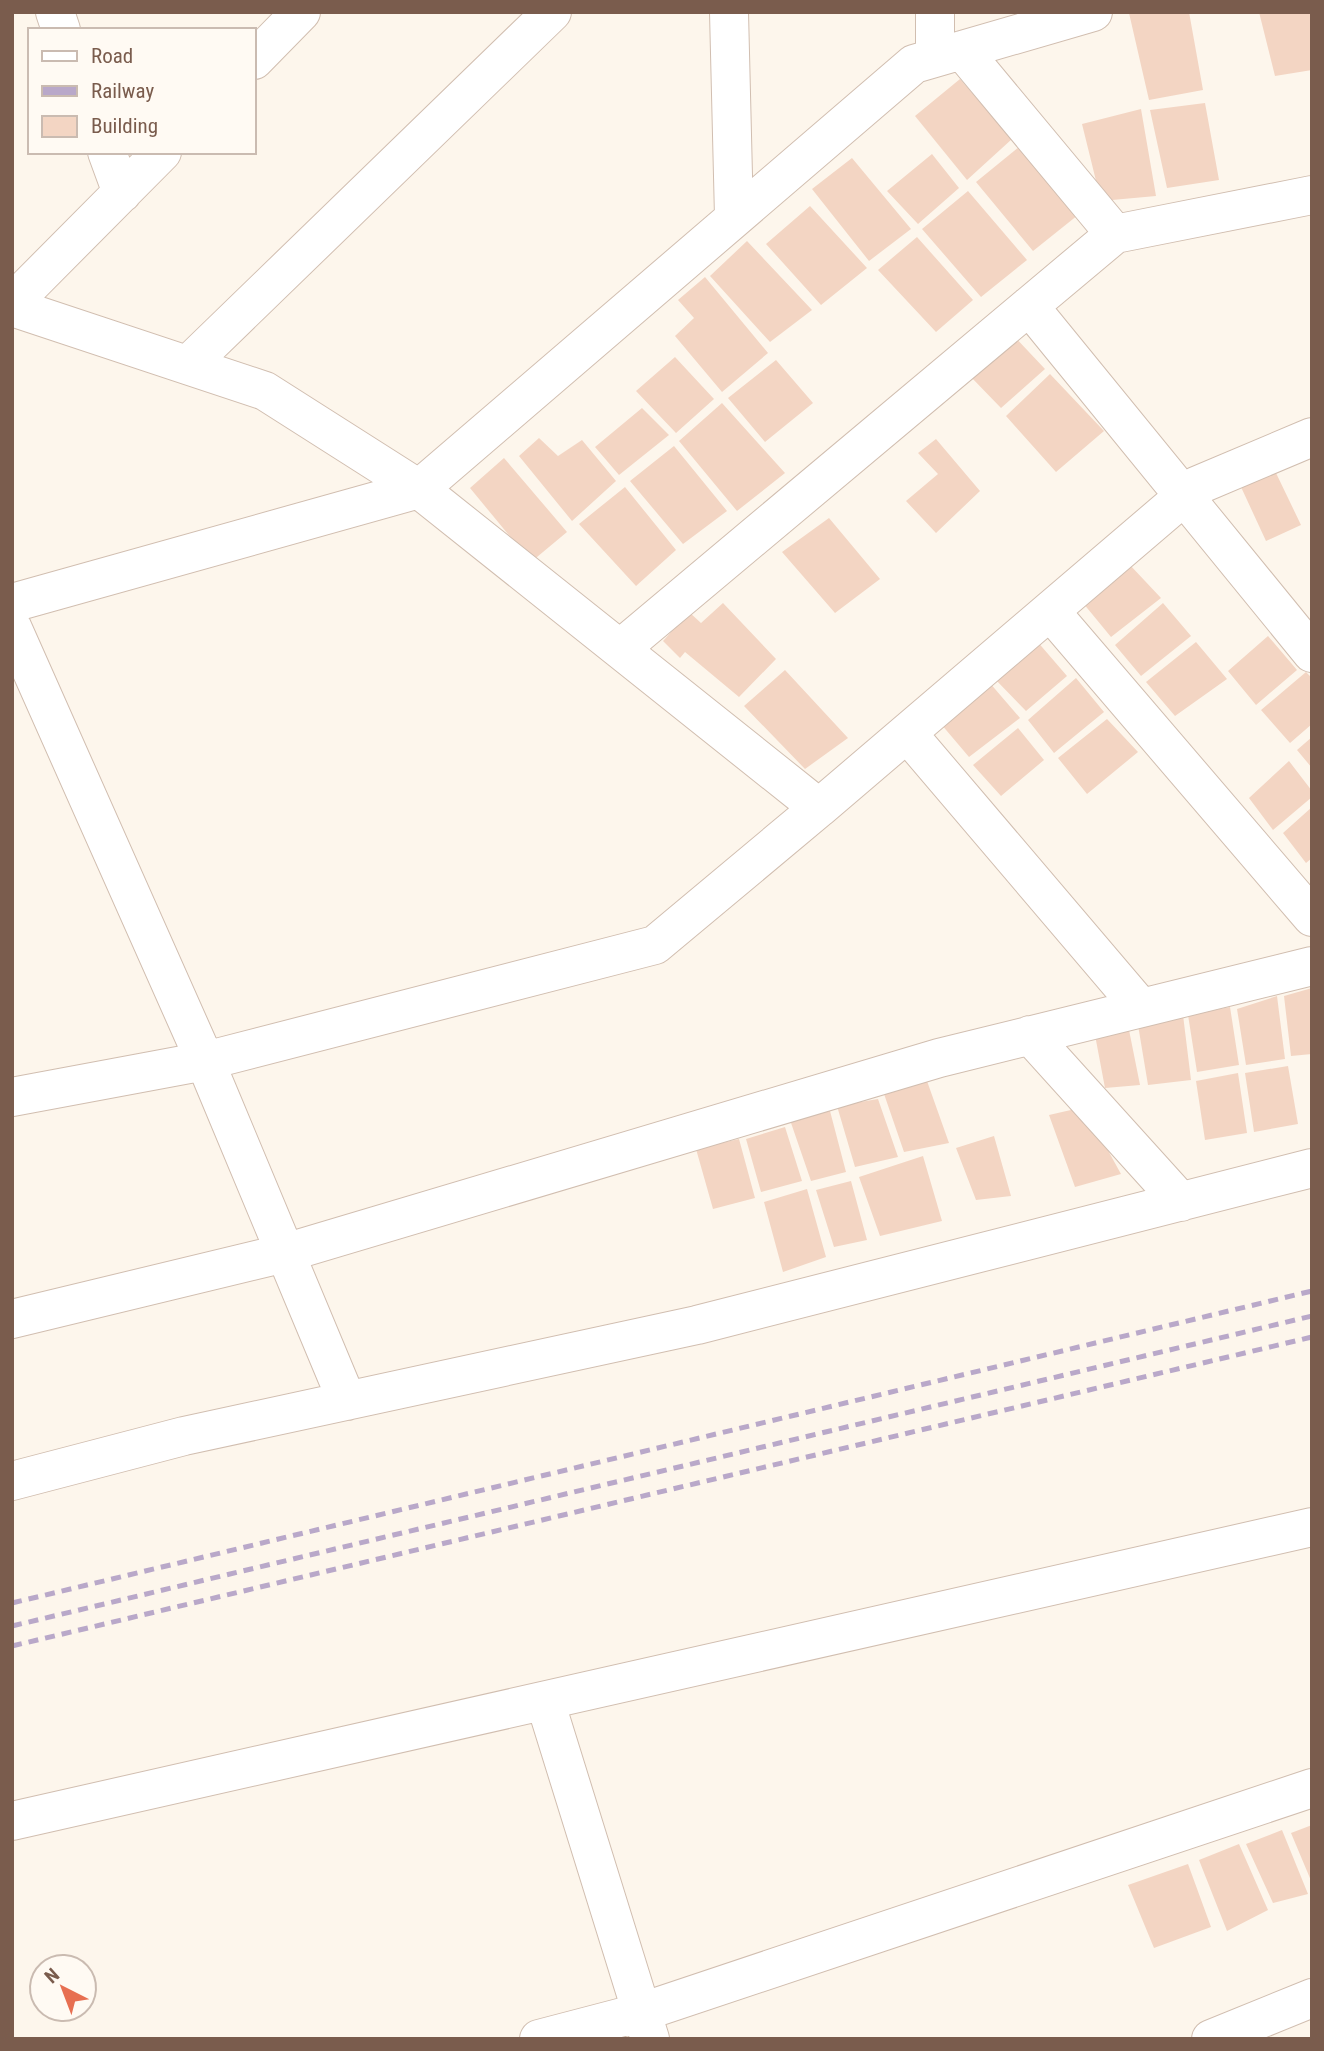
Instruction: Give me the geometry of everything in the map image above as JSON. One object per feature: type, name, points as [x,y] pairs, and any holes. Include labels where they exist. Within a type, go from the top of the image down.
[{"type":"street","points":[[256,58],[301,12]]},
{"type":"street","points":[[188,365],[552,12]]},
{"type":"street","points":[[729,12],[734,217]]},
{"type":"street","points":[[935,12],[948,54],[1115,234]]},
{"type":"street","points":[[12,603],[419,489],[914,64],[1093,12]]},
{"type":"street","points":[[108,154],[122,192]]},
{"type":"street","points":[[160,154],[12,305],[265,391],[419,489],[819,808]]},
{"type":"street","points":[[620,649],[1115,234],[1312,195]]},
{"type":"street","points":[[1029,306],[1184,496],[1306,635]]},
{"type":"street","points":[[12,1097],[205,1061],[654,945],[819,808],[1196,485],[1312,438]]},
{"type":"street","points":[[1050,611],[1312,917]]},
{"type":"street","points":[[12,627],[205,1061],[347,1401]]},
{"type":"street","points":[[907,733],[1141,1008]]},
{"type":"street","points":[[12,1318],[285,1253],[926,1062],[1312,965]]},
{"type":"street","points":[[1030,1035],[1181,1202]]},
{"type":"street","points":[[12,1481],[184,1436],[697,1325],[1312,1168]]},
{"type":"street","points":[[12,1821],[1312,1527]]},
{"type":"street","points":[[545,1700],[646,2025]]},
{"type":"street","points":[[539,2039],[646,2025],[1312,1788]]},
{"type":"street","points":[[1212,2039],[1312,1997]]},
{"type":"building","points":[[1189,12],[1203,90],[1149,100],[1129,13]]},
{"type":"building","points":[[1259,12],[1312,12],[1312,70],[1275,76]]},
{"type":"building","points":[[960,79],[1012,139],[967,180],[915,116]]},
{"type":"building","points":[[1205,103],[1219,180],[1167,188],[1150,110]]},
{"type":"building","points":[[1141,109],[1156,196],[1101,201],[1082,124]]},
{"type":"building","points":[[1019,147],[1078,215],[1033,251],[976,182]]},
{"type":"building","points":[[932,154],[959,188],[918,224],[887,191]]},
{"type":"building","points":[[852,158],[911,229],[869,261],[812,189]]},
{"type":"building","points":[[968,191],[1027,260],[981,297],[922,229]]},
{"type":"building","points":[[810,206],[867,268],[821,305],[766,244]]},
{"type":"building","points":[[917,237],[973,300],[936,332],[878,270]]},
{"type":"building","points":[[747,241],[812,310],[770,342],[710,276]]},
{"type":"building","points":[[705,277],[768,353],[722,392],[675,336],[694,318],[678,300]]},
{"type":"building","points":[[1014,336],[1045,369],[1001,408],[969,375]]},
{"type":"building","points":[[675,357],[714,399],[676,433],[636,391]]},
{"type":"building","points":[[776,360],[813,403],[765,442],[728,398]]},
{"type":"building","points":[[1050,374],[1104,431],[1056,472],[1006,416]]},
{"type":"building","points":[[722,403],[785,473],[737,511],[679,441]]},
{"type":"building","points":[[642,408],[669,435],[619,475],[595,447]]},
{"type":"building","points":[[539,438],[558,456],[582,440],[616,481],[572,521],[519,456]]},
{"type":"building","points":[[936,439],[980,491],[936,533],[906,501],[938,474],[918,453]]},
{"type":"building","points":[[674,446],[727,511],[683,544],[630,481]]},
{"type":"building","points":[[504,458],[567,532],[531,562],[470,488]]},
{"type":"building","points":[[1276,473],[1301,525],[1266,541],[1241,487]]},
{"type":"building","points":[[625,487],[676,550],[636,586],[579,524]]},
{"type":"building","points":[[829,518],[880,579],[835,613],[782,552]]},
{"type":"building","points":[[1129,564],[1161,598],[1111,637],[1083,603]]},
{"type":"building","points":[[723,603],[776,659],[739,697],[685,652],[680,658],[663,641],[689,612],[701,623]]},
{"type":"building","points":[[1163,603],[1191,636],[1141,676],[1115,645]]},
{"type":"building","points":[[1268,636],[1297,670],[1256,705],[1228,671]]},
{"type":"building","points":[[1036,640],[1067,676],[1026,711],[993,677]]},
{"type":"building","points":[[1196,642],[1227,679],[1175,716],[1146,682]]},
{"type":"building","points":[[785,670],[848,738],[805,769],[744,706]]},
{"type":"building","points":[[1306,672],[1312,678],[1312,724],[1290,743],[1261,710]]},
{"type":"building","points":[[1076,678],[1104,712],[1054,753],[1028,720]]},
{"type":"building","points":[[989,682],[1020,718],[969,757],[941,724]]},
{"type":"building","points":[[1107,719],[1138,752],[1087,794],[1058,758]]},
{"type":"building","points":[[1018,728],[1044,760],[1001,796],[973,765]]},
{"type":"building","points":[[1312,737],[1312,768],[1297,750]]},
{"type":"building","points":[[1289,761],[1312,791],[1312,797],[1273,830],[1249,798]]},
{"type":"building","points":[[1312,807],[1312,858],[1306,863],[1283,833]]},
{"type":"building","points":[[1312,988],[1312,1054],[1291,1056],[1284,996]]},
{"type":"building","points":[[1277,996],[1285,1059],[1246,1065],[1237,1009]]},
{"type":"building","points":[[1230,1007],[1239,1065],[1197,1072],[1188,1015]]},
{"type":"building","points":[[1183,1015],[1191,1080],[1148,1085],[1138,1025]]},
{"type":"building","points":[[1129,1030],[1140,1085],[1105,1088],[1095,1035]]},
{"type":"building","points":[[1288,1066],[1298,1124],[1254,1132],[1245,1073]]},
{"type":"building","points":[[1238,1073],[1247,1133],[1205,1140],[1196,1081]]},
{"type":"building","points":[[927,1081],[949,1143],[904,1152],[883,1091]]},
{"type":"building","points":[[878,1099],[898,1157],[855,1167],[837,1106]]},
{"type":"building","points":[[1084,1107],[1121,1174],[1075,1187],[1049,1115]]},
{"type":"building","points":[[830,1111],[846,1172],[811,1181],[790,1120]]},
{"type":"building","points":[[785,1127],[802,1181],[761,1192],[746,1139]]},
{"type":"building","points":[[994,1136],[1011,1196],[976,1200],[956,1148]]},
{"type":"building","points":[[739,1139],[755,1198],[713,1209],[696,1149]]},
{"type":"building","points":[[923,1156],[942,1221],[880,1236],[859,1177]]},
{"type":"building","points":[[851,1181],[867,1240],[834,1247],[816,1190]]},
{"type":"building","points":[[807,1189],[826,1257],[783,1272],[764,1202]]},
{"type":"building","points":[[1312,1825],[1312,1883],[1291,1833]]},
{"type":"building","points":[[1282,1830],[1308,1894],[1273,1903],[1246,1844]]},
{"type":"building","points":[[1239,1844],[1268,1910],[1227,1931],[1199,1860]]},
{"type":"building","points":[[1188,1864],[1211,1927],[1154,1948],[1128,1885]]},
{"type":"railway","points":[[12,1603],[1312,1291]]},
{"type":"railway","points":[[12,1626],[1312,1316]]},
{"type":"railway","points":[[12,1646],[1312,1337]]}]
